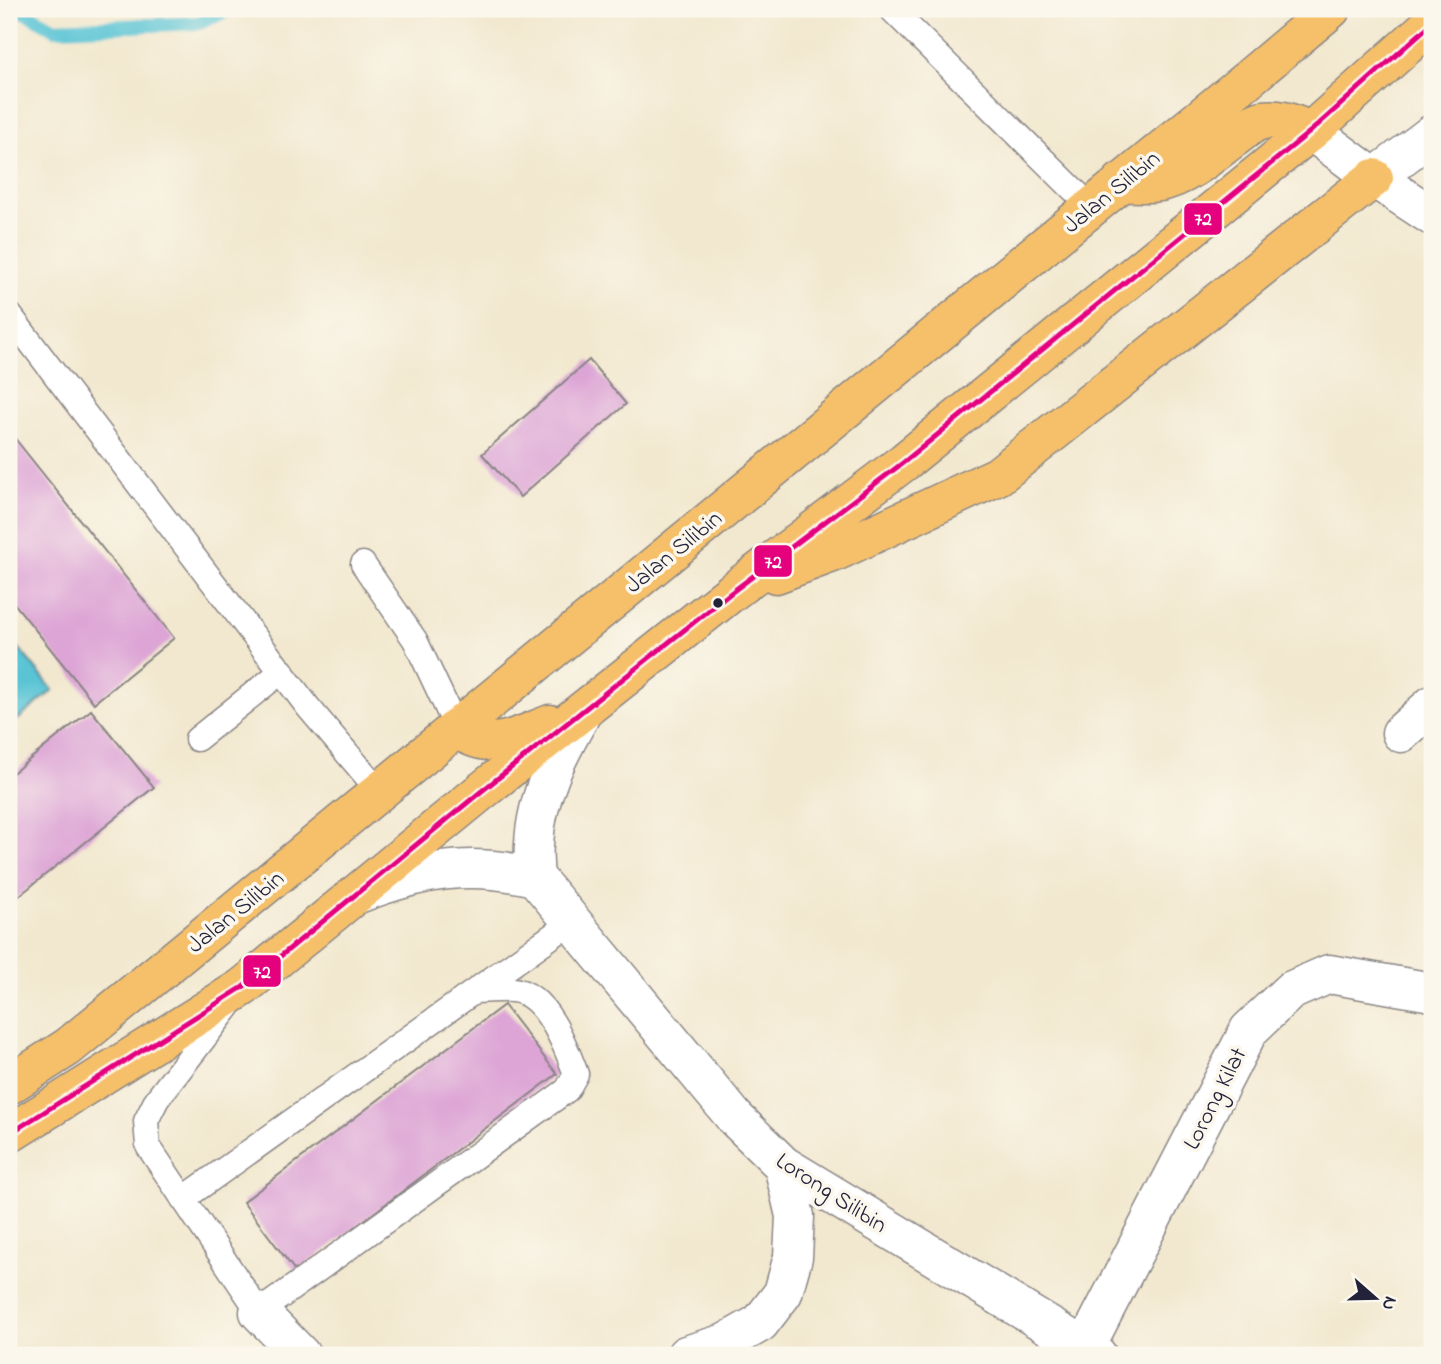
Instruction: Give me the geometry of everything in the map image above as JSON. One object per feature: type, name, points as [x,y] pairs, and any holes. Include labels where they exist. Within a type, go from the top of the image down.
[{"type":"main road","name":"Jalan Silibin","points":[[9,1085],[68,1047],[1331,9]]},
{"type":"main road","points":[[9,1134],[243,987],[478,794],[732,592],[904,462],[1311,131],[1432,23]]},
{"type":"main road","points":[[1121,182],[1162,181],[1183,173],[1260,121],[1282,120],[1311,131]]},
{"type":"main road","points":[[732,592],[835,552],[998,476],[1374,178]]},
{"type":"main road","points":[[457,729],[468,737],[495,743],[583,711]]},
{"type":"street","points":[[1311,131],[1374,178],[1432,216]]},
{"type":"street","points":[[1374,178],[1432,134]]},
{"type":"street","points":[[1401,733],[1432,705]]},
{"type":"street","points":[[352,897],[392,881],[453,869],[483,868],[535,877],[534,844],[538,815],[548,780],[583,711]]},
{"type":"street","name":"Lorong Silibin","points":[[535,877],[735,1118],[783,1166],[1091,1352]]},
{"type":"street","name":"Lorong Kilat","points":[[1091,1352],[1249,1030],[1290,991],[1329,974],[1432,992]]},
{"type":"street","points":[[687,1355],[725,1343],[760,1323],[783,1293],[793,1257],[795,1216],[783,1166]]},
{"type":"street","points":[[259,1312],[301,1355]]},
{"type":"lane","points":[[891,9],[1091,207]]},
{"type":"lane","points":[[9,314],[308,707],[380,792]]},
{"type":"lane","points":[[363,564],[415,640],[457,729]]},
{"type":"lane","points":[[197,739],[282,671]]},
{"type":"lane","points":[[183,1199],[573,921]]},
{"type":"lane","points":[[243,987],[157,1099],[146,1121],[148,1146],[259,1312],[567,1090],[576,1074],[551,1019],[531,996],[515,990],[475,991]]},
{"type":"water","points":[[9,636],[53,690],[9,727]]},
{"type":"building","points":[[589,360],[626,404],[520,497],[482,454]]},
{"type":"building","points":[[9,431],[174,638],[94,703],[9,597]]},
{"type":"building","points":[[91,710],[154,787],[9,904],[9,776]]},
{"type":"building","points":[[504,1005],[557,1074],[296,1272],[243,1202]]},
{"type":"waterway","points":[[19,9],[55,29],[198,23],[230,9]]},
{"type":"transit line","name":"72","points":[[9,1134],[243,987],[478,794],[732,592],[904,462],[1311,131],[1432,23]]}]
